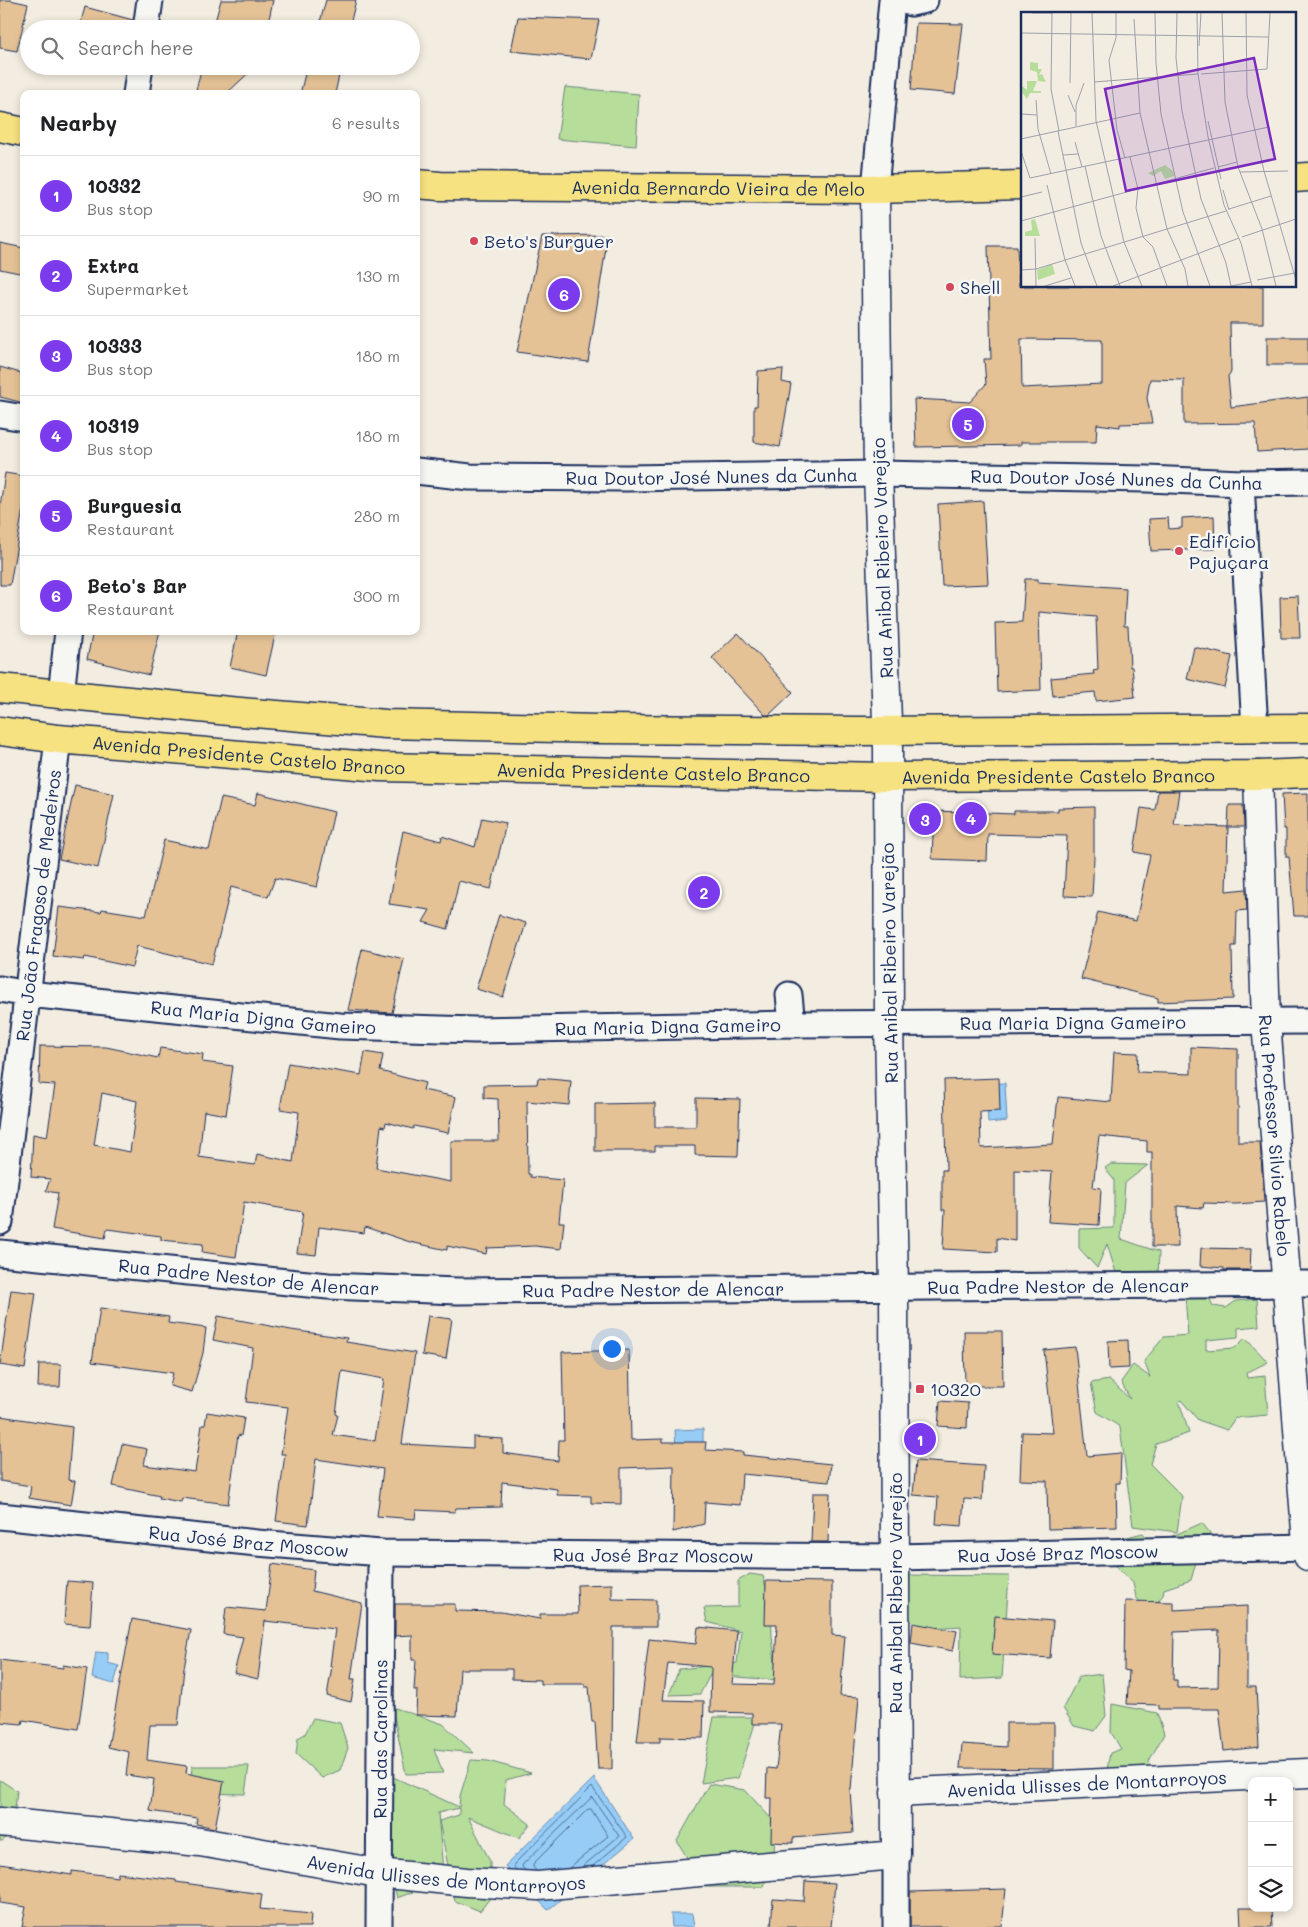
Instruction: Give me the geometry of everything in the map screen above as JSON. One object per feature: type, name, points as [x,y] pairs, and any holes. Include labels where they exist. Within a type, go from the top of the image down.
[{"type":"main road","points":[[0,127],[20,131]]},
{"type":"main road","name":"Avenida Bernardo Vieira de Melo","points":[[420,184],[876,189],[1021,185]]},
{"type":"main road","points":[[0,688],[386,724],[600,729],[887,731],[1308,728]]},
{"type":"main road","name":"Avenida Presidente Castelo Branco","points":[[0,731],[380,767],[888,777],[1258,775],[1308,773]]},
{"type":"street","points":[[147,20],[150,0]]},
{"type":"street","name":"Rua Anibal Ribeiro Varejão","points":[[892,0],[876,189],[878,474],[888,777],[894,1287],[896,1927]]},
{"type":"street","points":[[900,0],[912,3],[925,0]]},
{"type":"street","points":[[137,90],[139,75]]},
{"type":"street","points":[[0,414],[20,417]]},
{"type":"street","name":"Rua Doutor José Nunes da Cunha","points":[[420,471],[470,477],[627,478],[878,474],[1147,479],[1241,483],[1308,482]]},
{"type":"street","points":[[1241,483],[1255,729]]},
{"type":"street","points":[[61,695],[68,635]]},
{"type":"street","name":"Rua João Fragoso de Medeiros","points":[[0,1222],[58,738]]},
{"type":"street","name":"Rua Professor Silvio Rabelo","points":[[1258,775],[1266,1022],[1298,1284],[1308,1550]]},
{"type":"street","name":"Rua Maria Digna Gameiro","points":[[0,990],[340,1026],[475,1030],[792,1024],[1308,1021]]},
{"type":"street","points":[[789,995],[792,1024]]},
{"type":"street","name":"Rua Padre Nestor de Alencar","points":[[0,1253],[328,1286],[437,1290],[1298,1284]]},
{"type":"street","name":"Rua José Braz Moscow","points":[[0,1516],[257,1543],[381,1553],[896,1556],[1308,1550]]},
{"type":"street","name":"Rua das Carolinas","points":[[379,1927],[381,1553]]},
{"type":"street","name":"Avenida Ulisses de Montarroyos","points":[[895,1793],[1308,1772]]},
{"type":"street","name":"Avenida Ulisses de Montarroyos","points":[[0,1822],[200,1842],[378,1872],[467,1882],[538,1886],[896,1855]]},
{"type":"green space","points":[[565,87],[639,94],[636,146],[557,139]]},
{"type":"green space","points":[[1111,1164],[1148,1165],[1125,1183],[1121,1239],[1159,1252],[1158,1276],[1117,1276],[1107,1244],[1097,1268],[1079,1248],[1079,1229],[1114,1228],[1114,1180],[1105,1168]]},
{"type":"green space","points":[[1207,1293],[1213,1306],[1226,1308],[1236,1301],[1257,1299],[1259,1326],[1238,1328],[1238,1337],[1206,1340],[1206,1350],[1235,1348],[1245,1338],[1268,1362],[1246,1373],[1247,1378],[1265,1376],[1268,1415],[1235,1418],[1227,1430],[1198,1420],[1181,1400],[1179,1401],[1189,1433],[1156,1444],[1150,1464],[1182,1496],[1177,1532],[1133,1526],[1120,1427],[1097,1412],[1091,1383],[1109,1380],[1130,1399],[1121,1382],[1133,1365],[1150,1377],[1144,1361],[1164,1337],[1188,1335],[1185,1295]]},
{"type":"green space","points":[[1202,1523],[1214,1538],[1198,1555],[1191,1580],[1164,1589],[1163,1595],[1149,1612],[1136,1597],[1133,1583],[1115,1566],[1119,1539],[1143,1533],[1152,1545]]},
{"type":"green space","points":[[750,1574],[763,1576],[771,1608],[777,1680],[710,1675],[700,1694],[669,1695],[679,1669],[737,1663],[741,1631],[707,1622],[704,1608],[738,1607],[738,1581]]},
{"type":"green space","points":[[903,1575],[1009,1576],[1002,1678],[960,1680],[961,1626],[918,1629],[905,1612]]},
{"type":"green space","points":[[1102,1674],[1106,1716],[1095,1731],[1074,1726],[1063,1708],[1079,1677]]},
{"type":"green space","points":[[1112,1704],[1157,1713],[1164,1734],[1149,1761],[1156,1793],[1107,1770],[1110,1753],[1121,1749],[1111,1732]]},
{"type":"green space","points":[[392,1707],[443,1724],[474,1753],[434,1749],[443,1773],[406,1774]]},
{"type":"green space","points":[[714,1717],[757,1717],[738,1778],[701,1783]]},
{"type":"green space","points":[[313,1718],[340,1723],[348,1748],[340,1770],[322,1778],[296,1754],[298,1738],[305,1734]]},
{"type":"green space","points":[[471,1760],[488,1761],[531,1773],[506,1780],[504,1804],[530,1824],[519,1838],[468,1817],[490,1861],[490,1898],[480,1911],[455,1901],[439,1821],[459,1815],[459,1808],[438,1813],[443,1871],[430,1862],[426,1887],[397,1898],[388,1858],[371,1829],[366,1802],[371,1767],[459,1807],[460,1796]]},
{"type":"green space","points":[[192,1766],[249,1766],[245,1794],[190,1793]]},
{"type":"green space","points":[[0,1780],[17,1791],[12,1833],[2,1841],[0,1841]]},
{"type":"green space","points":[[709,1784],[745,1790],[777,1825],[774,1850],[764,1887],[705,1887],[677,1841]]},
{"type":"water","points":[[1005,1083],[1007,1121],[988,1123],[986,1084]]},
{"type":"water","points":[[703,1429],[703,1443],[676,1451],[675,1430]]},
{"type":"water","points":[[96,1652],[108,1653],[108,1663],[119,1666],[114,1684],[92,1678]]},
{"type":"water","points":[[594,1778],[634,1839],[548,1910],[505,1866]]},
{"type":"water","points":[[671,1914],[692,1914],[694,1927],[672,1927]]},
{"type":"building","points":[[0,0],[28,4],[24,20],[20,20],[20,38],[17,51],[0,48]]},
{"type":"building","points":[[221,0],[273,0],[269,20],[215,20]]},
{"type":"building","points":[[326,0],[356,0],[351,20],[320,20]]},
{"type":"building","points":[[85,7],[133,20],[81,20]]},
{"type":"building","points":[[518,17],[599,20],[591,59],[511,51]]},
{"type":"building","points":[[916,23],[963,24],[955,94],[911,90]]},
{"type":"building","points":[[200,75],[246,75],[230,90],[196,90]]},
{"type":"building","points":[[305,75],[339,75],[336,90],[301,90]]},
{"type":"building","points":[[608,235],[588,362],[517,352],[542,236]]},
{"type":"building","points":[[0,243],[20,247],[20,273],[0,269]]},
{"type":"building","points":[[988,246],[1017,246],[1019,286],[1021,288],[1263,288],[1263,323],[1230,323],[1231,372],[1228,376],[1231,407],[1308,397],[1308,449],[1257,452],[1255,423],[1184,424],[1184,380],[1150,379],[1147,398],[1152,423],[1120,424],[1120,427],[1097,424],[1096,442],[1021,442],[1021,445],[916,447],[914,399],[970,402],[986,384],[984,359],[991,359]],"holes":[[[1021,339],[1102,340],[1102,384],[1022,388]]]},
{"type":"building","points":[[1267,337],[1308,337],[1308,365],[1267,365]]},
{"type":"building","points":[[0,367],[20,373],[20,402],[0,397]]},
{"type":"building","points":[[783,369],[782,382],[791,384],[780,447],[754,442],[754,406],[757,406],[758,371]]},
{"type":"building","points":[[5,473],[20,475],[20,526],[10,585],[0,585],[0,506]]},
{"type":"building","points":[[983,501],[988,584],[942,586],[938,504]]},
{"type":"building","name":"Edifício Pajuçara","points":[[1214,516],[1215,549],[1151,551],[1149,519],[1168,518],[1169,529],[1182,528],[1182,518]]},
{"type":"building","points":[[1025,579],[1038,579],[1038,582],[1126,588],[1124,626],[1128,626],[1130,667],[1132,667],[1135,697],[1096,701],[1095,692],[1053,696],[1051,678],[1094,674],[1093,671],[1098,670],[1096,617],[1039,612],[1041,690],[997,692],[995,623],[1022,622]]},
{"type":"building","points":[[1298,596],[1300,638],[1281,638],[1280,597]]},
{"type":"building","points":[[738,633],[793,692],[769,715],[765,715],[712,658]]},
{"type":"building","points":[[92,635],[159,635],[149,675],[87,659]]},
{"type":"building","points":[[237,635],[275,635],[266,675],[230,667]]},
{"type":"building","points":[[1194,647],[1232,656],[1225,688],[1187,679]]},
{"type":"building","points":[[75,785],[114,794],[98,868],[59,859]]},
{"type":"building","points":[[1158,791],[1179,791],[1174,825],[1228,827],[1226,891],[1246,889],[1247,910],[1237,911],[1236,946],[1232,946],[1233,999],[1158,1002],[1158,998],[1081,979],[1098,912],[1136,921],[1150,855],[1134,852],[1141,808],[1155,810]]},
{"type":"building","points":[[258,793],[334,812],[317,887],[275,878],[268,897],[231,887],[212,964],[137,946],[132,967],[85,957],[84,960],[53,956],[59,907],[101,912],[102,909],[146,916],[164,840],[209,850],[221,798],[255,805]]},
{"type":"building","points":[[1308,793],[1308,916],[1294,916],[1289,857],[1286,857],[1286,829],[1284,829],[1282,794]]},
{"type":"building","points":[[1229,805],[1243,805],[1244,827],[1228,827]]},
{"type":"building","points":[[1094,807],[1092,897],[1064,896],[1067,836],[988,834],[987,861],[932,859],[934,811],[1014,814],[1014,811],[1058,811],[1058,808]]},
{"type":"building","points":[[482,818],[506,823],[491,889],[459,881],[448,929],[423,922],[430,910],[389,904],[403,831],[441,841],[442,836],[475,847]]},
{"type":"building","points":[[499,915],[526,923],[503,997],[476,989]]},
{"type":"building","points":[[362,949],[404,959],[392,1013],[348,1010]]},
{"type":"building","points":[[40,1046],[106,1047],[158,1058],[160,1048],[203,1054],[202,1062],[233,1066],[226,1115],[204,1111],[199,1157],[255,1165],[257,1154],[293,1162],[299,1112],[280,1109],[288,1063],[361,1075],[365,1052],[383,1055],[380,1071],[425,1083],[423,1090],[456,1097],[448,1133],[414,1126],[413,1129],[386,1122],[385,1127],[381,1126],[376,1168],[451,1182],[451,1141],[499,1141],[498,1099],[484,1098],[484,1085],[537,1084],[538,1078],[571,1081],[569,1105],[527,1101],[528,1174],[530,1174],[530,1177],[563,1180],[559,1222],[564,1222],[561,1249],[535,1246],[487,1248],[486,1254],[447,1246],[447,1250],[410,1242],[365,1227],[364,1233],[319,1227],[316,1255],[297,1253],[303,1212],[244,1202],[236,1257],[202,1252],[203,1244],[161,1240],[161,1236],[107,1229],[105,1238],[52,1229],[58,1193],[46,1191],[50,1179],[31,1177],[33,1134],[47,1137],[55,1085],[39,1084]],"holes":[[[102,1093],[137,1101],[130,1152],[94,1145]]]},
{"type":"building","points":[[1191,1047],[1238,1049],[1238,1142],[1260,1142],[1264,1202],[1236,1204],[1204,1203],[1203,1208],[1177,1206],[1178,1247],[1152,1247],[1152,1152],[1147,1152],[1147,1141],[1099,1136],[1093,1187],[1101,1188],[1099,1225],[1048,1222],[1052,1172],[1015,1170],[1015,1241],[997,1238],[997,1252],[943,1249],[945,1210],[942,1210],[942,1170],[946,1170],[944,1080],[999,1078],[1000,1111],[980,1112],[981,1148],[1053,1144],[1058,1097],[1111,1102],[1114,1052],[1138,1053],[1137,1072],[1191,1074]]},
{"type":"building","points":[[696,1098],[740,1099],[738,1156],[695,1155],[695,1146],[655,1146],[655,1151],[595,1151],[595,1104],[655,1103],[655,1127],[696,1127]]},
{"type":"building","points":[[1201,1248],[1251,1249],[1250,1270],[1224,1270],[1224,1268],[1200,1266]]},
{"type":"building","points":[[11,1290],[36,1293],[25,1369],[0,1365]]},
{"type":"building","points":[[100,1308],[169,1317],[168,1323],[206,1328],[203,1353],[192,1392],[170,1386],[173,1373],[92,1362]]},
{"type":"building","points":[[218,1316],[291,1330],[347,1338],[346,1342],[415,1353],[402,1444],[473,1448],[473,1437],[503,1439],[503,1453],[558,1461],[559,1440],[564,1440],[562,1352],[629,1350],[631,1440],[663,1439],[663,1442],[706,1442],[705,1450],[743,1452],[743,1455],[831,1464],[829,1482],[742,1474],[740,1505],[705,1502],[704,1524],[673,1532],[674,1466],[621,1468],[621,1504],[591,1503],[591,1496],[557,1495],[557,1489],[502,1482],[501,1507],[456,1508],[455,1512],[416,1510],[415,1519],[377,1516],[383,1469],[316,1459],[308,1525],[276,1521],[285,1454],[281,1454],[288,1407],[246,1402],[253,1348],[213,1340]],"holes":[[[342,1371],[384,1379],[375,1441],[333,1435],[338,1415],[336,1414]]]},
{"type":"building","points":[[428,1316],[452,1319],[446,1359],[422,1355]]},
{"type":"building","points":[[964,1331],[1002,1331],[1003,1386],[965,1386]]},
{"type":"building","points":[[1128,1340],[1129,1368],[1109,1369],[1108,1341]]},
{"type":"building","points":[[1075,1347],[1087,1456],[1121,1453],[1120,1483],[1116,1483],[1117,1527],[1048,1529],[1047,1481],[1020,1480],[1022,1432],[1053,1433],[1044,1350]]},
{"type":"building","points":[[39,1364],[61,1364],[60,1387],[38,1387]]},
{"type":"building","points":[[940,1401],[968,1403],[967,1428],[938,1426]]},
{"type":"building","points":[[207,1412],[244,1418],[241,1436],[238,1435],[228,1504],[182,1498],[181,1502],[113,1486],[122,1444],[147,1449],[144,1465],[195,1472],[202,1425],[205,1425]]},
{"type":"building","points":[[0,1416],[72,1427],[68,1480],[75,1481],[71,1505],[29,1498],[31,1486],[0,1481]]},
{"type":"building","points":[[916,1461],[984,1466],[982,1500],[964,1499],[962,1526],[936,1524],[938,1497],[913,1495]]},
{"type":"building","points":[[813,1493],[830,1493],[828,1542],[811,1542]]},
{"type":"building","points":[[272,1564],[314,1570],[312,1591],[362,1603],[351,1679],[355,1679],[351,1702],[327,1696],[335,1629],[265,1621],[258,1679],[234,1673],[243,1637],[223,1634],[226,1607],[266,1611]]},
{"type":"building","points":[[67,1581],[93,1583],[90,1626],[64,1624]]},
{"type":"building","points":[[766,1581],[832,1582],[832,1635],[845,1636],[840,1696],[859,1697],[850,1789],[853,1833],[793,1838],[793,1843],[771,1842],[772,1798],[766,1798],[767,1768],[776,1769],[781,1724],[752,1724],[752,1713],[710,1712],[711,1667],[668,1663],[663,1700],[704,1701],[703,1738],[660,1737],[660,1742],[637,1742],[649,1639],[696,1644],[698,1627],[737,1631],[732,1684],[774,1685],[777,1624],[765,1624]]},
{"type":"building","points":[[612,1584],[612,1599],[656,1600],[656,1627],[613,1627],[612,1769],[598,1769],[595,1722],[592,1722],[589,1687],[585,1687],[585,1684],[540,1684],[540,1680],[512,1679],[512,1669],[460,1669],[457,1716],[416,1715],[417,1690],[414,1690],[416,1660],[412,1660],[412,1635],[395,1636],[395,1604],[455,1604],[455,1611],[501,1612],[540,1619],[540,1614],[578,1614],[577,1585]]},
{"type":"building","points":[[1125,1601],[1174,1602],[1174,1610],[1247,1606],[1247,1687],[1256,1687],[1259,1747],[1224,1751],[1219,1709],[1159,1709],[1159,1705],[1127,1704],[1129,1671],[1124,1670]],"holes":[[[1219,1630],[1218,1687],[1177,1688],[1177,1680],[1173,1680],[1174,1632]]]},
{"type":"building","points":[[995,1616],[1053,1621],[1050,1658],[992,1654]]},
{"type":"building","points":[[132,1619],[191,1630],[184,1668],[178,1725],[150,1725],[147,1760],[187,1766],[186,1773],[224,1781],[215,1828],[196,1824],[197,1818],[150,1811],[154,1779],[126,1775],[129,1752],[108,1747]]},
{"type":"building","points":[[913,1623],[957,1631],[953,1651],[911,1643]]},
{"type":"building","points":[[0,1660],[63,1668],[63,1665],[87,1669],[78,1729],[23,1720],[22,1724],[0,1722]]},
{"type":"building","points":[[1006,1723],[1054,1723],[1054,1769],[960,1768],[962,1744],[1006,1747]]},
{"type":"building","points":[[0,1864],[72,1875],[72,1871],[117,1877],[118,1873],[262,1894],[260,1909],[311,1914],[310,1927],[22,1927],[26,1907],[0,1903]]},
{"type":"building","points":[[805,1881],[835,1883],[831,1927],[771,1927],[773,1899],[804,1901]]},
{"type":"building","points":[[1006,1889],[1002,1926],[910,1927],[910,1892]]},
{"type":"building","points":[[1240,1908],[1248,1908],[1248,1912],[1271,1912],[1272,1927],[1241,1927]]},
{"type":"place","name":"Beto's Burguer","points":[[474,241]]},
{"type":"place","name":"Shell","points":[[950,287]]},
{"type":"place","name":"Beto's Bar","points":[[564,294]]},
{"type":"place","name":"Burguesia","points":[[968,424]]},
{"type":"place","name":"Edifício Pajuçara","points":[[1179,551]]},
{"type":"place","name":"10319","points":[[971,818]]},
{"type":"place","name":"10333","points":[[925,819]]},
{"type":"place","name":"Extra","points":[[704,892]]},
{"type":"place","name":"10320","points":[[920,1389]]},
{"type":"place","name":"10332","points":[[920,1439]]}]
